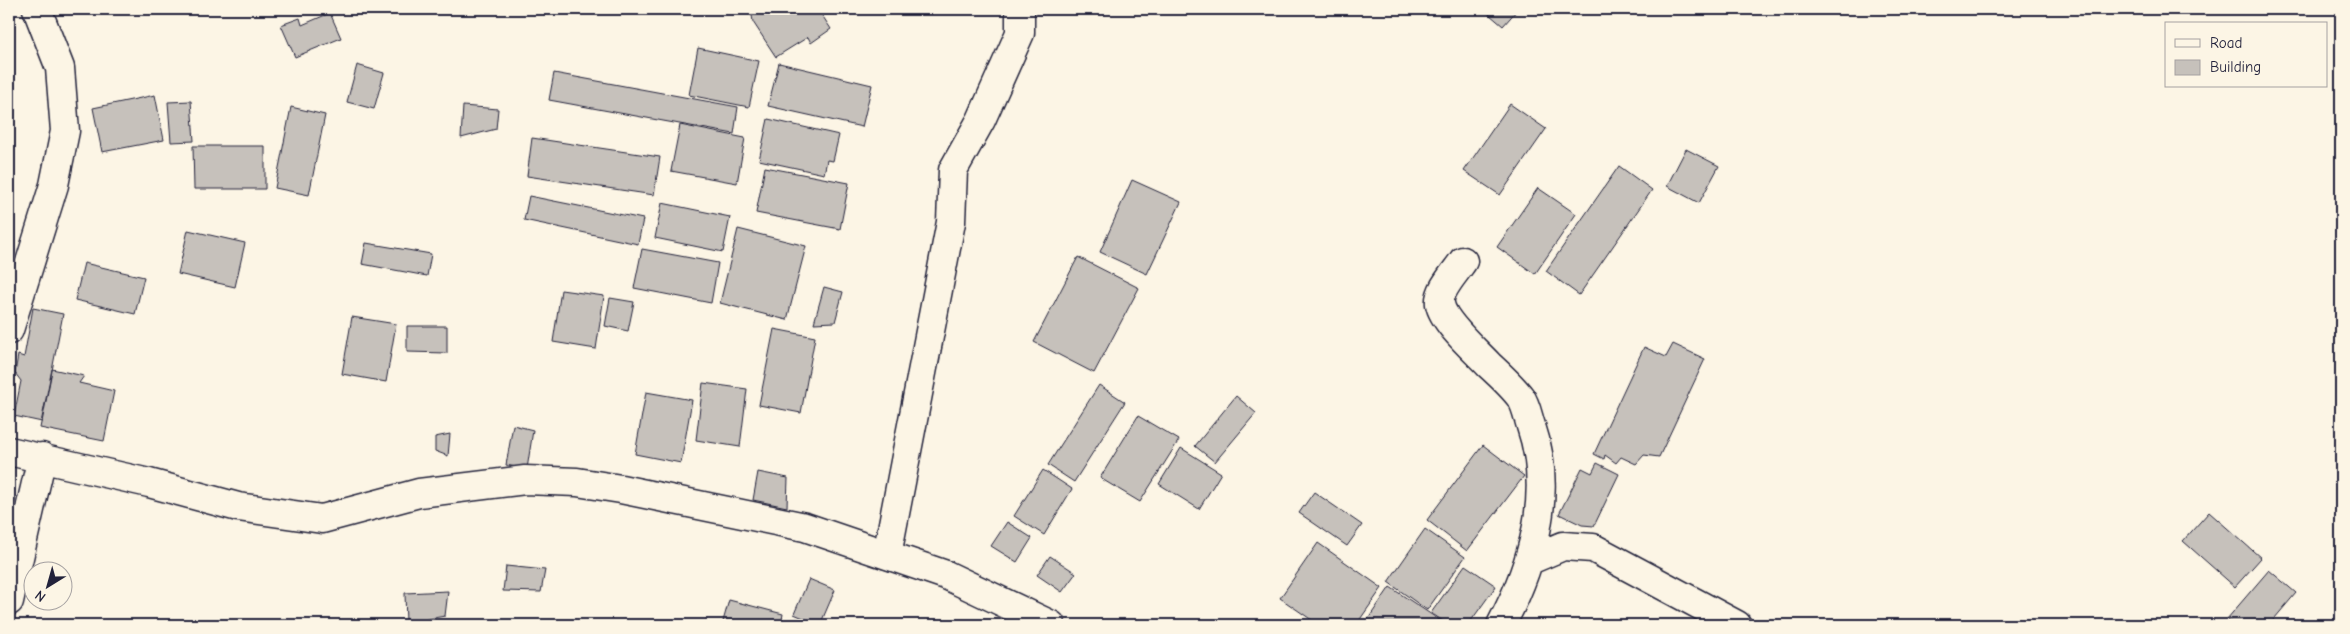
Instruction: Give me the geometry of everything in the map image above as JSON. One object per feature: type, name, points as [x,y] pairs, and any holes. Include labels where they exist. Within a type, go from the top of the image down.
[{"type":"street","points":[[887,555],[952,222],[953,170],[981,120],[1020,33],[1020,9]]},
{"type":"street","points":[[9,330],[54,185],[64,131],[60,68],[39,10]]},
{"type":"street","points":[[1463,261],[1442,292],[1439,301],[1441,310],[1460,334],[1522,399],[1539,448],[1541,504],[1530,560],[1514,601],[1501,625]]},
{"type":"street","points":[[9,451],[42,457],[238,507],[322,519],[419,493],[525,480],[577,482],[805,527],[946,575],[1051,625]]},
{"type":"street","points":[[9,601],[42,457]]},
{"type":"street","points":[[1530,560],[1563,546],[1593,548],[1737,625]]},
{"type":"building","points":[[751,9],[818,9],[831,29],[811,43],[808,37],[776,57],[753,22]]},
{"type":"building","points":[[1483,9],[1518,9],[1503,26]]},
{"type":"building","points":[[330,13],[341,38],[295,57],[281,25],[300,18],[302,25]]},
{"type":"building","points":[[698,48],[759,61],[749,107],[689,95]]},
{"type":"building","points":[[779,63],[872,85],[862,127],[768,106]]},
{"type":"building","points":[[357,65],[384,73],[374,109],[347,102]]},
{"type":"building","points":[[554,73],[738,107],[734,134],[549,100]]},
{"type":"building","points":[[155,95],[164,140],[102,152],[93,108]]},
{"type":"building","points":[[191,101],[194,141],[171,142],[168,102]]},
{"type":"building","points":[[1510,104],[1546,129],[1500,195],[1464,171]]},
{"type":"building","points":[[463,106],[498,109],[496,129],[461,138]]},
{"type":"building","points":[[291,107],[325,115],[309,195],[275,188]]},
{"type":"building","points":[[768,119],[839,135],[833,161],[827,160],[824,174],[759,160]]},
{"type":"building","points":[[680,125],[745,138],[737,183],[671,171]]},
{"type":"building","points":[[532,138],[660,157],[654,195],[527,176]]},
{"type":"building","points":[[193,146],[265,146],[265,189],[194,189]]},
{"type":"building","points":[[1686,149],[1719,166],[1699,203],[1667,186]]},
{"type":"building","points":[[1619,166],[1652,190],[1579,295],[1546,271]]},
{"type":"building","points":[[765,167],[849,183],[840,229],[756,213]]},
{"type":"building","points":[[1132,180],[1181,202],[1147,274],[1100,252]]},
{"type":"building","points":[[1538,188],[1576,214],[1535,274],[1497,247]]},
{"type":"building","points":[[529,196],[643,219],[638,244],[524,220]]},
{"type":"building","points":[[662,203],[730,217],[723,252],[655,238]]},
{"type":"building","points":[[738,229],[806,246],[787,320],[720,303]]},
{"type":"building","points":[[188,230],[245,243],[235,287],[178,274]]},
{"type":"building","points":[[366,243],[431,254],[427,276],[362,264]]},
{"type":"building","points":[[642,249],[718,263],[711,303],[634,288]]},
{"type":"building","points":[[1078,257],[1139,288],[1094,373],[1034,342]]},
{"type":"building","points":[[84,263],[144,277],[135,314],[75,300]]},
{"type":"building","points":[[824,287],[843,292],[835,322],[814,323]]},
{"type":"building","points":[[561,290],[604,296],[596,349],[553,342]]},
{"type":"building","points":[[610,298],[634,302],[628,331],[605,326]]},
{"type":"building","points":[[33,308],[63,314],[42,422],[14,416],[21,381],[15,373],[18,355],[24,357]]},
{"type":"building","points":[[352,317],[396,324],[386,382],[342,374]]},
{"type":"building","points":[[407,326],[447,326],[447,353],[407,352]]},
{"type":"building","points":[[774,329],[815,337],[801,413],[759,405]]},
{"type":"building","points":[[1673,344],[1705,359],[1659,457],[1644,455],[1636,464],[1621,457],[1616,463],[1605,455],[1604,459],[1594,454],[1644,347],[1666,357]]},
{"type":"building","points":[[52,369],[84,376],[79,383],[114,391],[104,441],[40,428]]},
{"type":"building","points":[[703,383],[747,389],[740,447],[696,440]]},
{"type":"building","points":[[1099,385],[1125,402],[1074,482],[1048,465]]},
{"type":"building","points":[[646,392],[692,400],[681,463],[635,454]]},
{"type":"building","points":[[1236,396],[1256,413],[1215,462],[1195,446]]},
{"type":"building","points":[[1138,416],[1179,440],[1140,502],[1100,478]]},
{"type":"building","points":[[513,425],[533,430],[527,469],[506,465]]},
{"type":"building","points":[[450,434],[448,456],[435,451],[435,437]]},
{"type":"building","points":[[1483,445],[1524,476],[1467,551],[1427,520]]},
{"type":"building","points":[[1181,448],[1221,473],[1199,509],[1159,484]]},
{"type":"building","points":[[1597,463],[1619,474],[1594,526],[1582,525],[1559,514],[1582,468],[1592,473]]},
{"type":"building","points":[[1043,470],[1072,489],[1044,535],[1014,516]]},
{"type":"building","points":[[758,472],[788,478],[787,507],[753,500]]},
{"type":"building","points":[[1314,492],[1362,525],[1347,546],[1299,513]]},
{"type":"building","points":[[2209,512],[2261,558],[2235,587],[2183,541]]},
{"type":"building","points":[[1007,522],[1032,538],[1017,562],[991,546]]},
{"type":"building","points":[[1425,529],[1465,557],[1427,610],[1388,582]]},
{"type":"building","points":[[1318,543],[1382,588],[1356,625],[1319,625],[1280,598]]},
{"type":"building","points":[[1050,556],[1076,573],[1062,592],[1037,575]]},
{"type":"building","points":[[1465,565],[1496,586],[1468,625],[1449,625],[1431,613]]},
{"type":"building","points":[[506,566],[545,570],[541,592],[503,591]]},
{"type":"building","points":[[2269,570],[2296,593],[2269,625],[2234,625],[2227,619]]},
{"type":"building","points":[[809,579],[835,590],[820,625],[794,614]]},
{"type":"building","points":[[1390,587],[1447,625],[1364,625]]},
{"type":"building","points":[[448,591],[445,616],[406,623],[405,593]]},
{"type":"building","points":[[729,600],[783,614],[781,625],[722,625]]}]
